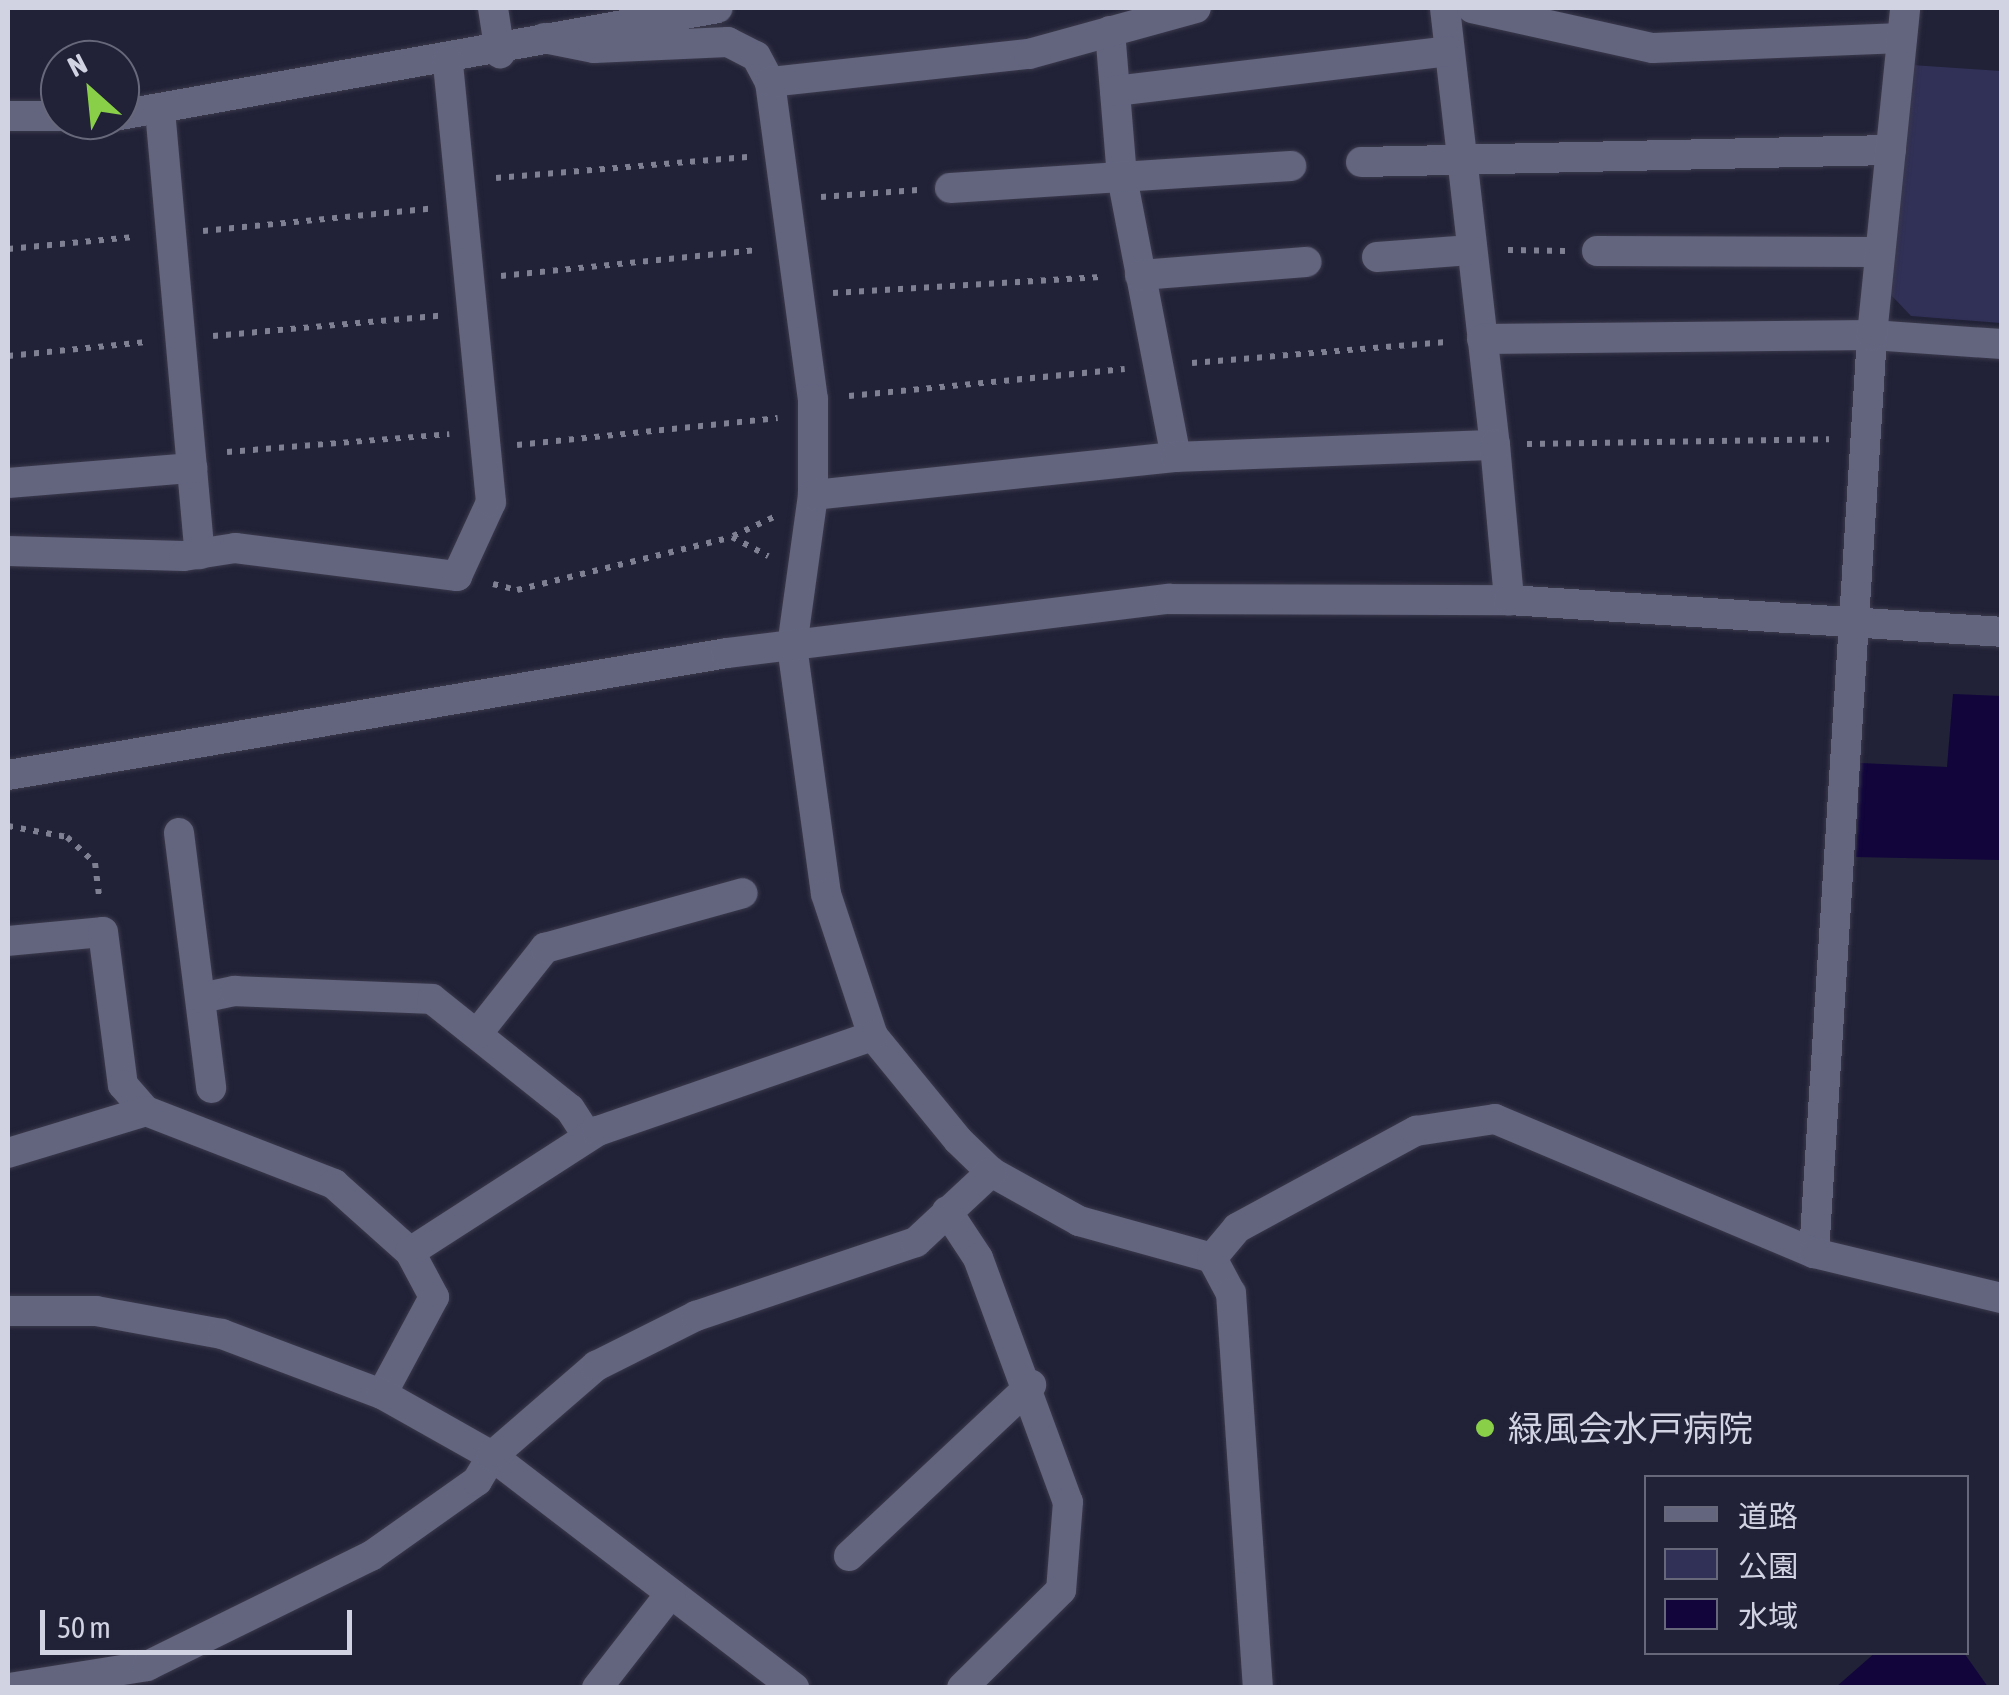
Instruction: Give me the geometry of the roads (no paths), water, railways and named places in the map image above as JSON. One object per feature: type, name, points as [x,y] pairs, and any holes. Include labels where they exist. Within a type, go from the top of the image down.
[{"type":"street","points":[[493,8],[500,53]]},
{"type":"street","points":[[140,112],[500,53],[544,38],[718,8]]},
{"type":"street","points":[[770,82],[1029,54],[1196,8]]},
{"type":"street","points":[[1446,8],[1510,600]]},
{"type":"street","points":[[1472,8],[1653,48],[1903,23],[1872,335],[1870,439],[1854,616],[1814,1253]]},
{"type":"street","points":[[1110,31],[1122,177],[1176,457]]},
{"type":"street","points":[[544,38],[594,48],[728,42],[756,56],[770,82],[812,414],[813,495],[792,646],[826,894],[873,1036],[991,1172],[1079,1221],[1212,1258],[1231,1293],[1258,1688]]},
{"type":"street","points":[[1115,91],[1450,51]]},
{"type":"street","points":[[8,551],[200,554],[235,548],[458,576],[492,502],[448,61]]},
{"type":"street","points":[[160,110],[200,554]]},
{"type":"street","points":[[8,116],[40,116]]},
{"type":"street","points":[[1360,162],[1460,155],[1891,150]]},
{"type":"street","points":[[950,188],[1291,166]]},
{"type":"street","points":[[1376,257],[1472,250]]},
{"type":"street","points":[[1598,251],[1880,252]]},
{"type":"street","points":[[1140,275],[1306,262]]},
{"type":"street","points":[[1482,339],[1872,335],[2002,344]]},
{"type":"street","points":[[813,495],[1176,457],[1495,445]]},
{"type":"street","points":[[8,483],[191,461]]},
{"type":"street","points":[[8,774],[792,646],[1169,599],[1510,600],[1854,616],[2002,632]]},
{"type":"street","points":[[179,833],[210,1088]]},
{"type":"street","points":[[476,1034],[545,948],[743,893]]},
{"type":"street","points":[[8,942],[103,932],[123,1085],[146,1111],[334,1184],[410,1252],[434,1297],[382,1394]]},
{"type":"street","points":[[201,998],[235,991],[432,999],[570,1109],[588,1137]]},
{"type":"street","points":[[410,1252],[588,1137],[873,1036]]},
{"type":"street","points":[[8,1154],[146,1111]]},
{"type":"street","points":[[1212,1258],[1236,1228],[1416,1130],[1496,1119],[1814,1253],[2002,1298]]},
{"type":"street","points":[[10,1688],[153,1677],[372,1556],[477,1480],[492,1456],[596,1366],[696,1316],[916,1242],[991,1172]]},
{"type":"street","points":[[946,1211],[978,1258],[1031,1385],[1068,1502],[1061,1590],[962,1688]]},
{"type":"street","points":[[8,1312],[96,1311],[222,1334],[382,1394],[492,1456],[794,1688]]},
{"type":"street","points":[[848,1556],[1031,1385]]},
{"type":"street","points":[[598,1688],[671,1593]]},
{"type":"water","points":[[1953,694],[2001,696],[2001,860],[1856,857],[1860,763],[1947,767]]},
{"type":"water","points":[[1873,1655],[1965,1655],[1988,1687],[1836,1687]]},
{"type":"place","name":"緑風会水戸病院","points":[[1485,1428]]}]
